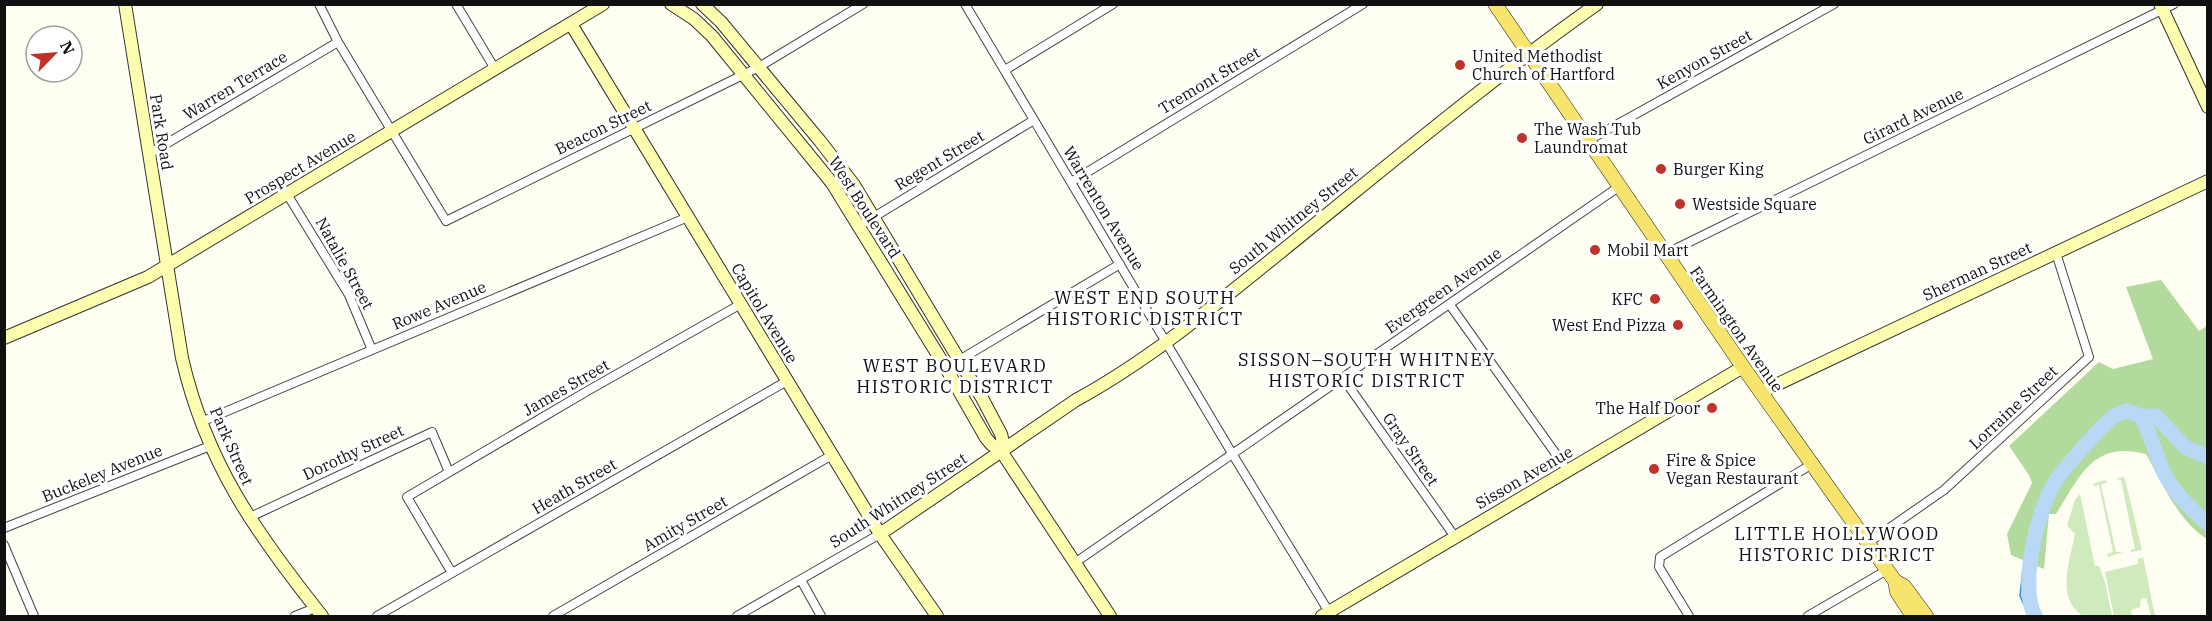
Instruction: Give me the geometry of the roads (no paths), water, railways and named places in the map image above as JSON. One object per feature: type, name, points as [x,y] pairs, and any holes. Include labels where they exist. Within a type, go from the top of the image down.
[{"type":"main road","name":"Park Road","points":[[125,4],[166,265]]},
{"type":"main road","name":"West Boulevard","points":[[671,4],[702,26],[832,183],[946,368],[986,438],[1001,451],[1076,562],[1109,616]]},
{"type":"main road","name":"West Boulevard","points":[[702,4],[721,22],[854,185],[1001,434],[1003,442],[1001,451]]},
{"type":"main road","name":"Farmington Avenue","points":[[1495,4],[1743,367],[1891,575],[1904,586],[1926,616]]},
{"type":"main road","name":"South Whitney Street","points":[[880,534],[1076,400],[1100,387],[1167,342],[1528,53],[1597,4]]},
{"type":"main road","points":[[2166,6],[2208,107]]},
{"type":"main road","name":"Prospect Avenue","points":[[4,338],[133,284],[391,132],[596,7]]},
{"type":"main road","name":"Capitol Avenue","points":[[571,24],[880,534],[937,616]]},
{"type":"main road","points":[[807,151],[820,141]]},
{"type":"main road","name":"Sherman Street","points":[[1761,392],[2208,181]]},
{"type":"main road","name":"Park Street","points":[[166,265],[182,358],[210,446],[248,518],[319,613]]},
{"type":"main road","name":"Sisson Avenue","points":[[1326,614],[1743,367]]},
{"type":"main road","name":"Farmington Avenue","points":[[1891,575],[1897,592],[1913,616]]},
{"type":"street","points":[[319,4],[338,42],[391,132]]},
{"type":"street","points":[[456,4],[495,69]]},
{"type":"street","name":"Beacon Street","points":[[391,132],[446,221],[759,68],[863,4]]},
{"type":"street","name":"Warrenton Avenue","points":[[965,4],[1326,614]]},
{"type":"street","points":[[1005,70],[1113,4]]},
{"type":"street","name":"Tremont Street","points":[[1071,182],[1363,4]]},
{"type":"street","name":"Kenyon Street","points":[[1589,140],[1834,4]]},
{"type":"street","name":"Girard Avenue","points":[[1665,254],[2166,6]]},
{"type":"street","name":"Warren Terrace","points":[[149,153],[338,42]]},
{"type":"street","name":"Regent Street","points":[[859,226],[1034,120]]},
{"type":"street","name":"Evergreen Avenue","points":[[1076,562],[1620,186]]},
{"type":"street","name":"Natalie Street","points":[[287,194],[349,295],[372,350]]},
{"type":"street","name":"Rowe Avenue","points":[[201,422],[688,217]]},
{"type":"street","name":"Lorraine Street","points":[[1868,543],[1944,490],[2089,357],[2056,253]]},
{"type":"street","points":[[946,368],[1120,264]]},
{"type":"street","name":"James Street","points":[[452,573],[407,497],[741,304]]},
{"type":"street","points":[[1450,305],[1568,471]]},
{"type":"street","name":"Gray Street","points":[[1343,378],[1455,537]]},
{"type":"street","name":"Heath Street","points":[[377,616],[787,381]]},
{"type":"street","name":"Dorothy Street","points":[[248,518],[432,432],[449,472]]},
{"type":"street","name":"Buckeley Avenue","points":[[4,528],[210,446]]},
{"type":"street","name":"Amity Street","points":[[554,616],[832,455]]},
{"type":"street","points":[[1689,616],[1659,567],[1660,557],[1812,464]]},
{"type":"street","name":"South Whitney Street","points":[[737,616],[880,534]]},
{"type":"street","points":[[4,545],[34,616]]},
{"type":"street","points":[[1808,616],[1891,575]]},
{"type":"street","points":[[801,580],[822,616]]},
{"type":"street","points":[[295,616],[319,613]]},
{"type":"water","points":[[2023,569],[2034,573],[2035,596],[2042,616],[2029,616],[2020,596]]},
{"type":"waterway","points":[[2035,616],[2029,587],[2032,549],[2048,495],[2066,467],[2114,416],[2127,411],[2141,416],[2166,477],[2182,499],[2208,524]]},
{"type":"waterway","points":[[2141,416],[2156,416],[2185,447],[2208,457]]},
{"type":"place","name":"United Methodist Church of Hartford","points":[[1460,65]]},
{"type":"place","name":"The Wash Tub Laundromat","points":[[1522,138]]},
{"type":"place","name":"Burger King","points":[[1661,169]]},
{"type":"place","name":"Westside Square","points":[[1680,204]]},
{"type":"place","name":"Mobil Mart","points":[[1595,250]]},
{"type":"place","name":"KFC","points":[[1655,299]]},
{"type":"place","name":"West End Pizza","points":[[1678,325]]},
{"type":"place","name":"The Half Door","points":[[1712,408]]},
{"type":"place","name":"Fire & Spice Vegan Restaurant","points":[[1654,469]]},
{"type":"district","name":"WEST END SOUTH HISTORIC DISTRICT","points":[[1145,308]]},
{"type":"district","name":"SISSON–SOUTH WHITNEY HISTORIC DISTRICT","points":[[1367,370]]},
{"type":"district","name":"WEST BOULEVARD HISTORIC DISTRICT","points":[[955,376]]},
{"type":"district","name":"LITTLE HOLLYWOOD HISTORIC DISTRICT","points":[[1837,544]]}]
